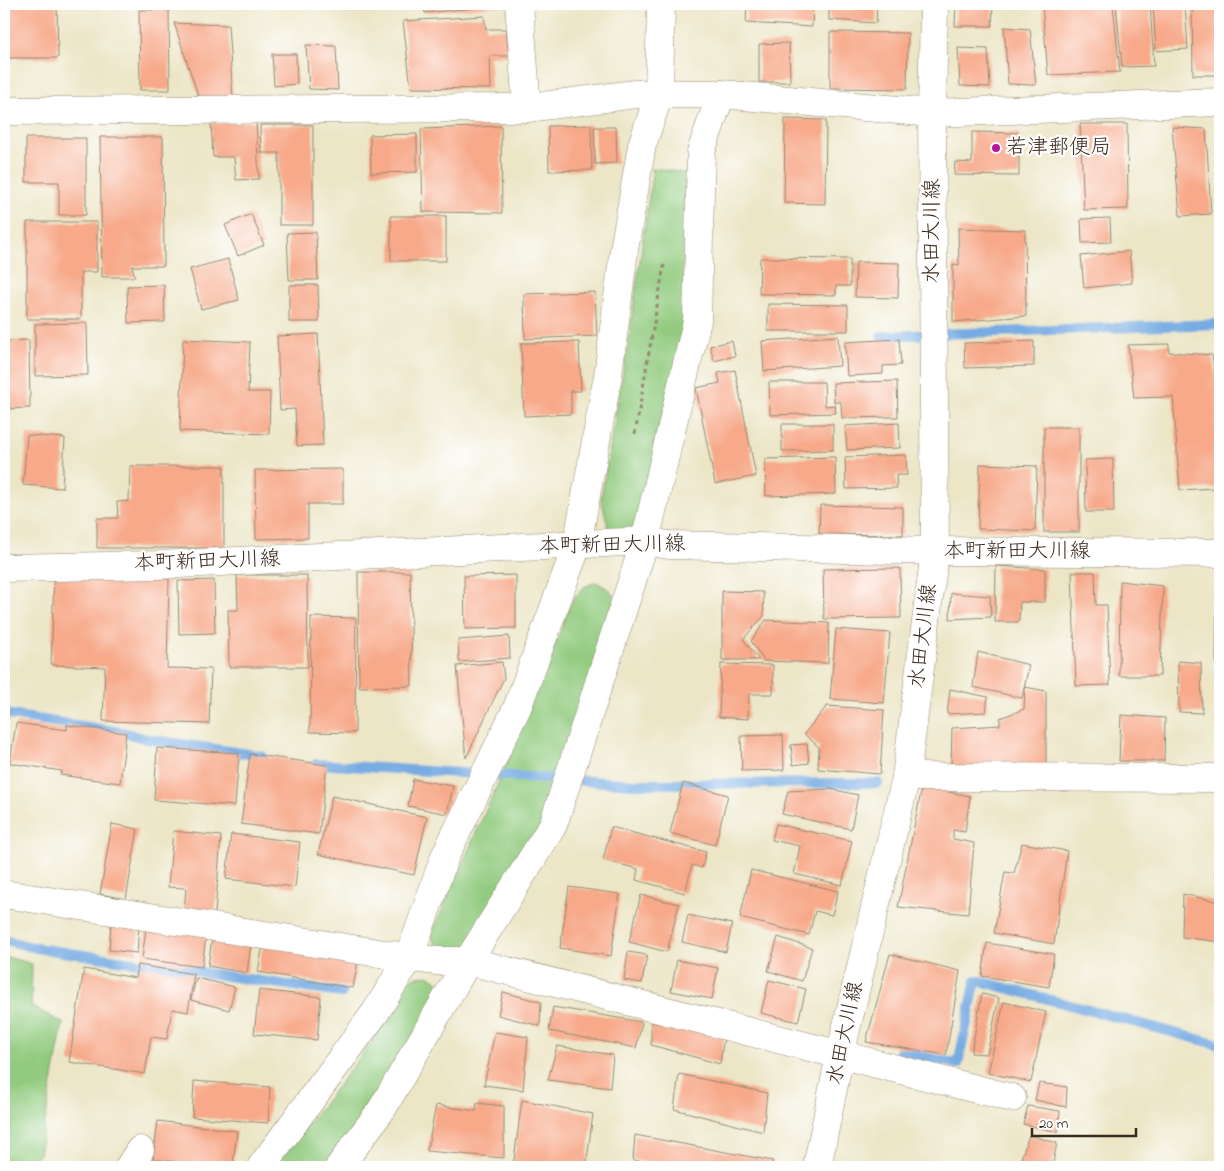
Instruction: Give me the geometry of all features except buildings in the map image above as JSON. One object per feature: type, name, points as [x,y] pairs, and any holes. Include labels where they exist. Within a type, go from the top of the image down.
[{"type":"street","points":[[519,4],[527,108]]},
{"type":"street","points":[[261,1167],[376,1013],[409,958],[446,856],[517,708],[577,544],[608,375],[624,250],[642,145],[660,94],[661,4]]},
{"type":"street","name":"水田大川線","points":[[818,1167],[840,1055],[906,777],[935,551],[932,113],[934,4]]},
{"type":"street","points":[[4,111],[527,108],[635,94],[721,94],[932,113],[1220,102]]},
{"type":"street","points":[[339,1167],[382,1109],[468,961],[553,826],[645,542],[698,321],[701,152],[721,94]]},
{"type":"street","name":"本町新田大川線","points":[[4,568],[168,564],[645,542],[935,551],[1220,553]]},
{"type":"street","points":[[906,777],[1220,778]]},
{"type":"street","points":[[4,894],[409,958],[437,961],[468,961],[1012,1098]]},
{"type":"path","points":[[634,437],[666,256]]},
{"type":"green space","points":[[653,168],[700,176],[692,306],[654,492],[631,532],[609,531],[601,498],[629,338]]},
{"type":"green space","points":[[596,582],[610,590],[619,605],[541,826],[467,947],[439,952],[431,935],[513,749],[573,599],[584,587]]},
{"type":"green space","points":[[4,956],[32,964],[31,1006],[63,1023],[39,1154],[31,1163],[4,1161]]},
{"type":"green space","points":[[428,975],[438,982],[445,993],[328,1167],[275,1167],[373,1040],[407,981]]},
{"type":"waterway","points":[[881,336],[1220,324]]},
{"type":"waterway","points":[[4,714],[126,733],[147,739],[262,756]]},
{"type":"waterway","points":[[316,764],[636,784],[878,783]]},
{"type":"waterway","points":[[4,940],[36,948],[342,993]]},
{"type":"waterway","points":[[900,1052],[958,1064],[976,980],[1220,1045]]},
{"type":"place","name":"若津郵便局","points":[[996,148]]}]
